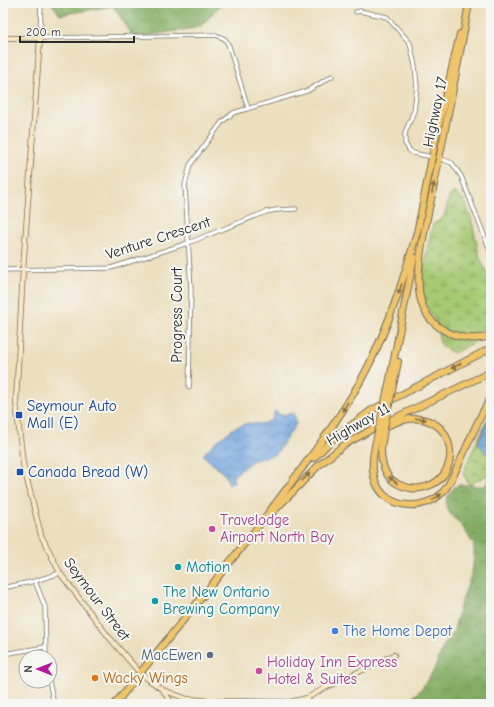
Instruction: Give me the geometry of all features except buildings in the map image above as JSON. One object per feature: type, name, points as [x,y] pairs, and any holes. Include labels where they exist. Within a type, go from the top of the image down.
[{"type":"highway","name":"Highway 17","points":[[422,226],[455,54],[469,3]]},
{"type":"highway","points":[[422,226],[418,275],[420,296],[425,311],[432,321],[441,329],[455,336],[477,339],[491,336]]},
{"type":"highway","points":[[422,226],[402,320],[392,380],[378,447],[372,459],[373,474],[376,484],[382,492],[390,500],[405,505],[416,505],[428,502],[437,497],[446,489],[480,417],[491,398]]},
{"type":"highway","points":[[115,704],[258,527],[280,502],[330,430],[368,367],[394,309],[422,226]]},
{"type":"highway","name":"Highway 11","points":[[280,502],[312,460],[348,426],[378,407],[491,348]]},
{"type":"highway","name":"Highway 11","points":[[280,502],[333,452],[365,432],[491,372]]},
{"type":"highway","points":[[333,452],[391,424],[408,418],[418,418],[434,422],[444,433],[449,444],[449,461],[445,472],[432,484],[423,488],[408,488],[397,484],[388,476],[381,461],[378,447]]},
{"type":"street","name":"Seymour Street","points":[[41,3],[40,38],[23,270],[16,402],[23,464],[41,535],[60,573],[108,636],[140,673],[163,690],[186,702],[290,702],[307,698],[324,688],[394,655]]},
{"type":"street","points":[[356,12],[360,11],[387,17],[410,42],[415,66],[417,87],[414,111],[405,133],[405,143],[409,150],[413,152],[436,157],[452,163],[462,176],[491,253]]},
{"type":"street","points":[[3,38],[216,34],[225,39],[229,46],[248,108]]},
{"type":"street","name":"Progress Court","points":[[189,387],[191,289],[185,184],[190,165],[222,122],[233,113],[307,91],[332,76]]},
{"type":"street","name":"Venture Crescent","points":[[3,270],[111,268],[188,243],[266,212],[296,209]]},
{"type":"street","points":[[3,588],[35,581],[60,573]]},
{"type":"street","points":[[3,654],[45,647],[45,607],[35,581]]},
{"type":"street","points":[[51,689],[54,704]]},
{"type":"street","points":[[163,690],[173,704]]},
{"type":"green space","points":[[51,3],[222,3],[200,27],[134,38],[113,6],[60,15]]},
{"type":"green space","points":[[454,192],[464,200],[471,217],[481,261],[491,278],[491,333],[454,353],[444,348],[440,343],[436,322],[419,295],[418,290],[433,224],[442,219],[445,214],[449,197]]},
{"type":"green space","points":[[491,412],[491,475],[487,475],[469,485],[463,473]]},
{"type":"green space","points":[[491,477],[491,697],[486,704],[406,704],[421,689],[434,670],[443,647],[454,630],[460,606],[472,573],[474,543],[462,526],[450,514],[446,507],[447,498],[456,486],[484,486]]},
{"type":"water","points":[[275,411],[281,415],[294,413],[296,424],[276,454],[252,461],[233,476],[234,483],[229,484],[225,475],[203,455],[214,443],[234,428],[248,423],[262,424],[272,420]]},
{"type":"water","points":[[491,414],[491,459],[478,443]]},
{"type":"place","name":"Seymour Auto Mall (E)","points":[[19,415]]},
{"type":"place","name":"Canada Bread (W)","points":[[20,472]]},
{"type":"place","name":"Travelodge Airport North Bay","points":[[212,529]]},
{"type":"place","name":"Motion","points":[[178,567]]},
{"type":"place","name":"The New Ontario Brewing Company","points":[[155,601]]},
{"type":"place","name":"The Home Depot","points":[[335,631]]},
{"type":"place","name":"MacEwen","points":[[210,655]]},
{"type":"place","name":"Holiday Inn Express Hotel & Suites","points":[[259,671]]},
{"type":"place","name":"Wacky Wings","points":[[95,678]]}]
